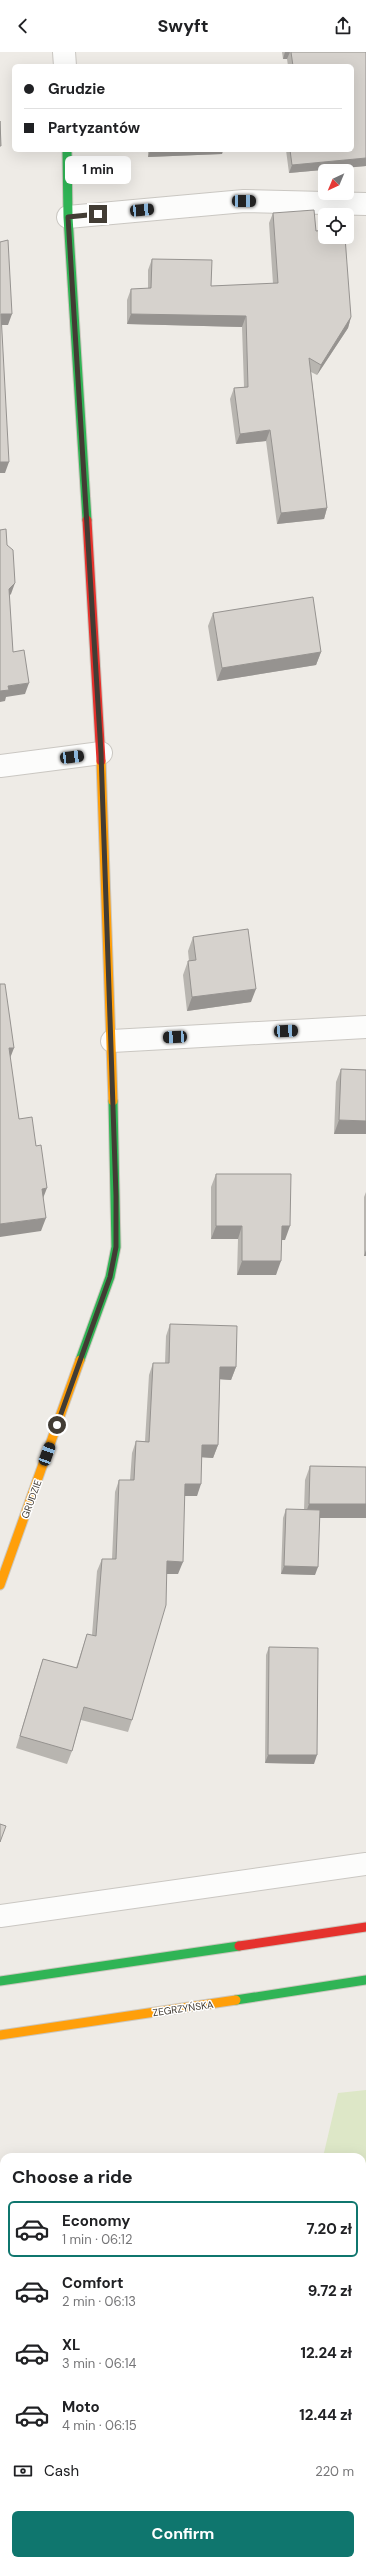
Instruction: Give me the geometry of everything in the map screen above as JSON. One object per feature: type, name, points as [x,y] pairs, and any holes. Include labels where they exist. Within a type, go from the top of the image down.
[{"type":"street","points":[[64,52],[65,64]]},
{"type":"street","name":"GRUDZIE","points":[[0,1585],[110,1277],[116,1247],[117,1212],[112,1041],[101,753],[68,217],[67,152]]},
{"type":"street","points":[[68,217],[244,201],[366,204]]},
{"type":"street","points":[[0,766],[101,753]]},
{"type":"street","points":[[112,1041],[366,1027]]},
{"type":"street","points":[[0,1916],[366,1864]]},
{"type":"street","points":[[0,1981],[366,1927]]},
{"type":"street","name":"ZEGRZYŃSKA","points":[[0,2035],[366,1980]]},
{"type":"green space","points":[[366,2090],[366,2153],[324,2153],[338,2093]]},
{"type":"building","points":[[291,52],[366,52],[366,158],[292,165],[290,152],[354,152],[354,64],[293,64]]},
{"type":"building","points":[[0,121],[1,146],[0,146]]},
{"type":"building","points":[[314,210],[316,231],[318,231],[318,244],[346,244],[351,317],[321,365],[309,358],[327,508],[281,513],[270,430],[240,434],[234,388],[248,387],[246,316],[131,314],[131,289],[151,288],[152,259],[212,260],[211,286],[278,283],[273,213]]},
{"type":"building","points":[[8,240],[12,314],[1,314],[9,462],[0,462],[0,242]]},
{"type":"building","points":[[6,529],[7,545],[13,550],[15,583],[9,589],[13,652],[24,650],[29,683],[8,686],[9,690],[0,691],[0,530]]},
{"type":"building","points":[[313,597],[321,652],[222,668],[213,613]]},
{"type":"building","points":[[248,929],[256,989],[192,997],[188,961],[196,960],[193,937]]},
{"type":"building","points":[[0,984],[5,984],[14,1048],[9,1048],[19,1119],[32,1117],[36,1146],[41,1145],[47,1188],[42,1189],[46,1218],[0,1224]]},
{"type":"building","points":[[341,1069],[366,1070],[366,1121],[339,1120]]},
{"type":"building","points":[[216,1174],[291,1174],[290,1226],[282,1226],[281,1261],[242,1261],[242,1226],[216,1226]]},
{"type":"building","points":[[170,1324],[237,1326],[236,1367],[220,1367],[218,1445],[202,1445],[201,1484],[185,1484],[183,1562],[167,1561],[166,1605],[132,1720],[84,1707],[72,1751],[20,1736],[43,1659],[77,1668],[87,1634],[96,1636],[102,1559],[116,1559],[119,1480],[134,1480],[136,1441],[149,1442],[153,1363],[169,1363]]},
{"type":"building","points":[[310,1466],[366,1467],[366,1504],[309,1504]]},
{"type":"building","points":[[286,1509],[320,1510],[318,1567],[284,1566]]},
{"type":"building","points":[[269,1647],[318,1648],[317,1755],[268,1755]]},
{"type":"building","points":[[0,1824],[6,1826],[0,1842]]},
{"type":"traffic: fast","points":[[67,152],[68,217],[87,520]]},
{"type":"traffic: fast","points":[[80,1360],[110,1277],[116,1247],[113,1101]]},
{"type":"traffic: fast","points":[[0,1981],[239,1946]]},
{"type":"traffic: fast","points":[[236,2000],[366,1980]]},
{"type":"traffic: slow","points":[[101,761],[113,1101]]},
{"type":"traffic: slow","points":[[0,1585],[80,1360]]},
{"type":"traffic: slow","points":[[0,2035],[236,2000]]},
{"type":"traffic: jam","points":[[87,520],[101,761]]},
{"type":"traffic: jam","points":[[239,1946],[366,1927]]},
{"type":"route","points":[[57,1425],[110,1277],[116,1247],[117,1212],[112,1041],[101,753],[68,217],[98,214]]}]
